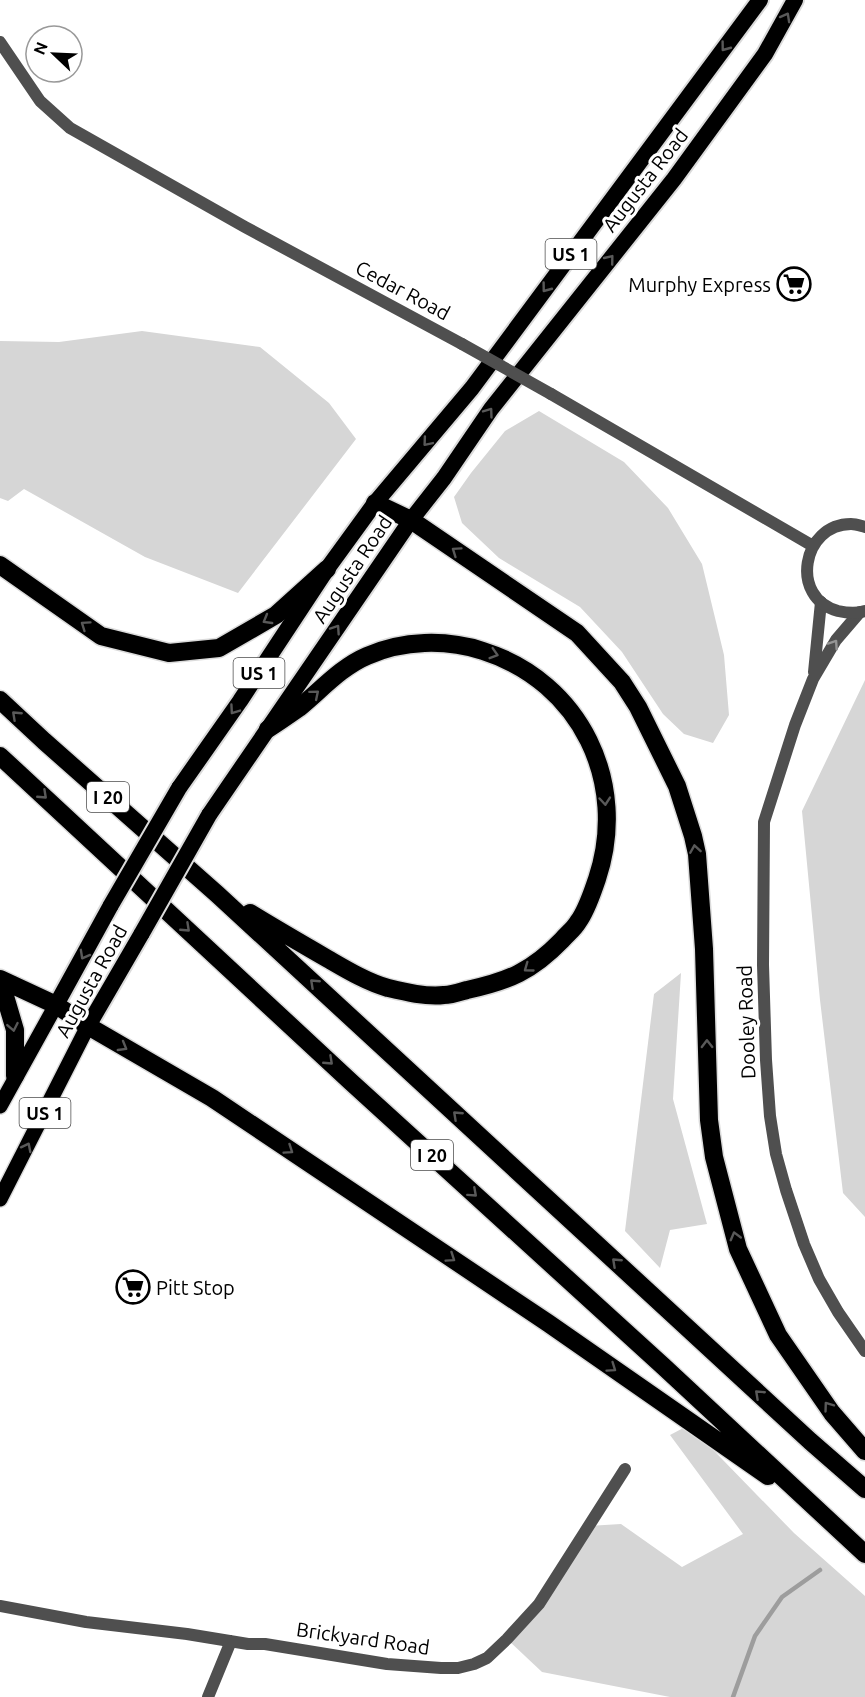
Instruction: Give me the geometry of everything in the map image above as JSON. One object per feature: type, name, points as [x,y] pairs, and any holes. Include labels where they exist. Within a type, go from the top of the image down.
[{"type":"highway","name":"Augusta Road","points":[[56,1005],[179,788],[240,702],[327,569],[375,503],[472,388],[760,0]]},
{"type":"highway","name":"Augusta Road","points":[[88,1026],[209,815],[411,520],[444,478],[491,409],[674,179],[765,54],[795,0]]},
{"type":"highway","points":[[375,503],[411,520],[577,633],[622,682],[662,753],[677,786],[697,854],[704,949],[709,1120],[714,1157],[738,1249],[778,1335],[832,1413],[865,1451]]},
{"type":"highway","points":[[0,565],[101,636],[169,652],[219,648],[276,615],[327,569]]},
{"type":"highway","points":[[217,894],[316,953],[362,977],[385,987],[412,993],[443,995],[486,986],[520,974],[549,953],[579,922],[600,870],[606,839],[606,798],[598,761],[587,734],[552,690],[531,673],[504,657],[453,644],[430,642],[393,647],[367,655],[347,667],[298,708],[268,729]]},
{"type":"highway","name":"I 20","points":[[0,700],[217,894],[801,1433],[865,1489]]},
{"type":"highway","name":"I 20","points":[[0,756],[865,1554]]},
{"type":"highway","points":[[0,979],[56,1005],[212,1098],[548,1323],[822,1514]]},
{"type":"highway","points":[[0,979],[15,1030],[15,1076]]},
{"type":"main road","name":"Augusta Road","points":[[0,1106],[56,1005]]},
{"type":"main road","name":"Augusta Road","points":[[0,1199],[88,1026]]},
{"type":"street","name":"Cedar Road","points":[[0,42],[40,100],[70,128],[245,227],[551,394],[813,546]]},
{"type":"street","points":[[862,523],[837,527],[823,534],[813,546],[807,560],[807,575],[812,590],[821,602],[833,610],[847,613],[863,611]]},
{"type":"street","name":"Dooley Road","points":[[813,679],[821,602]]},
{"type":"street","name":"Dooley Road","points":[[863,611],[836,640],[813,679],[795,725],[764,822],[763,965],[769,1105],[776,1154],[804,1245],[819,1279],[865,1351]]},
{"type":"street","name":"Brickyard Road","points":[[0,1606],[86,1622],[265,1644],[387,1664],[458,1668],[487,1658],[539,1604],[625,1469]]},
{"type":"street","points":[[208,1697],[231,1641]]},
{"type":"shaded area","points":[[142,331],[260,347],[329,403],[356,439],[238,593],[145,557],[24,489],[8,501],[0,498],[0,341],[59,342]]},
{"type":"shaded area","points":[[539,411],[624,462],[668,508],[702,564],[724,655],[729,715],[713,743],[684,734],[663,714],[622,652],[580,607],[499,558],[462,523],[454,497],[505,431]]},
{"type":"shaded area","points":[[865,680],[865,1217],[843,1193],[820,1000],[802,811]]},
{"type":"shaded area","points":[[681,973],[673,1099],[707,1224],[670,1230],[660,1268],[625,1231],[654,994]]},
{"type":"shaded area","points":[[689,1425],[794,1533],[865,1596],[865,1697],[670,1697],[542,1672],[507,1639],[588,1526],[621,1524],[682,1567],[743,1534],[670,1435]]},
{"type":"waterway","points":[[733,1697],[755,1636],[782,1597],[820,1570]]},
{"type":"place","name":"Murphy Express","points":[[794,284]]},
{"type":"place","name":"Pitt Stop","points":[[133,1287]]}]
